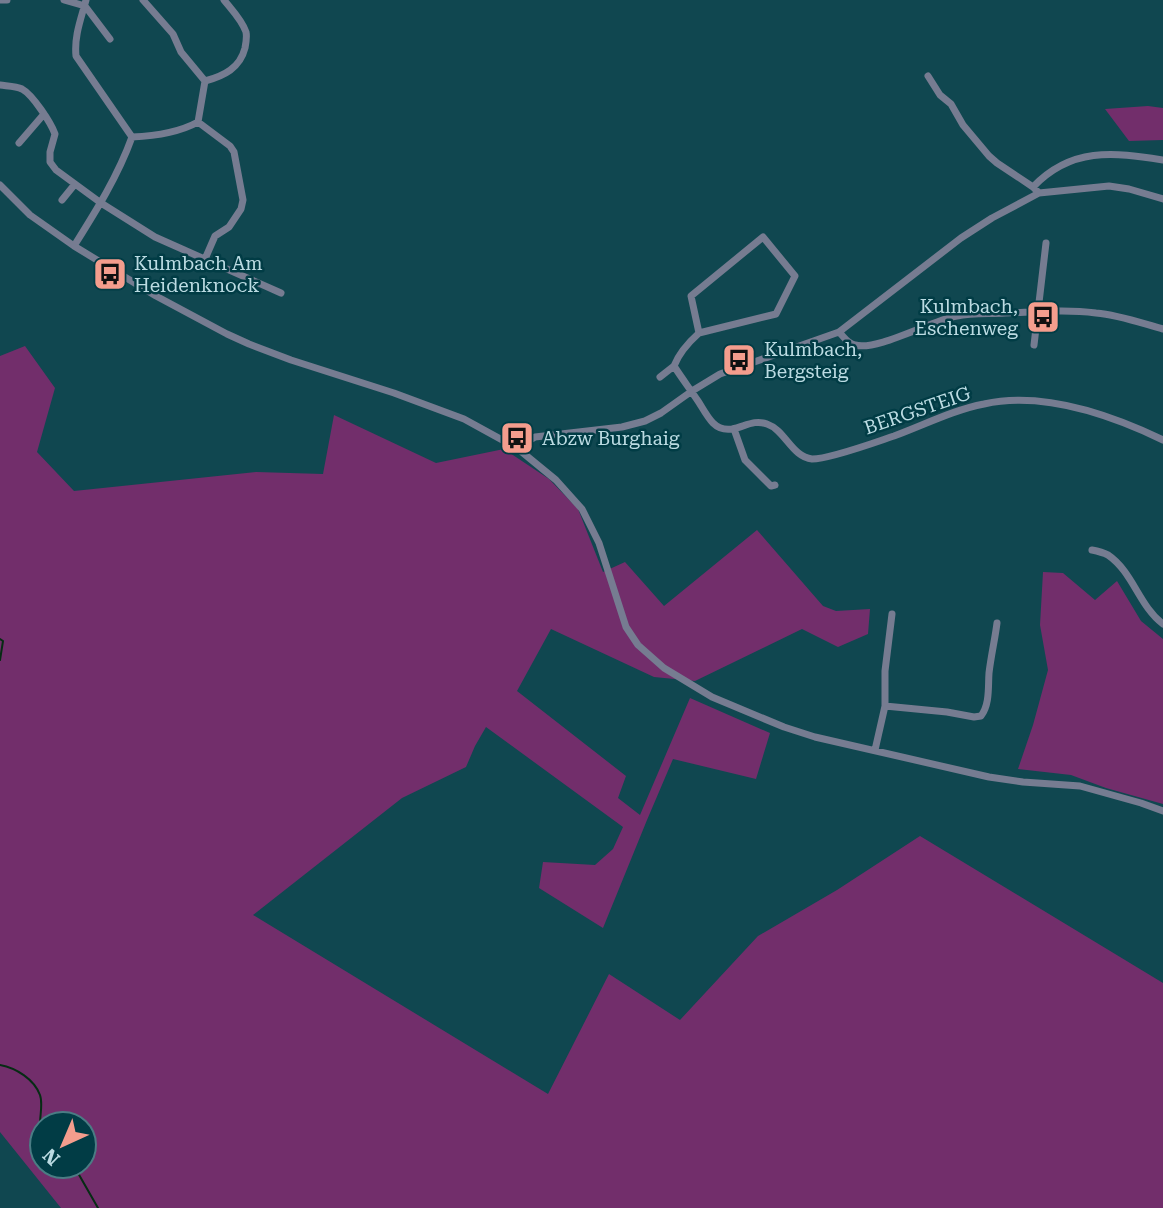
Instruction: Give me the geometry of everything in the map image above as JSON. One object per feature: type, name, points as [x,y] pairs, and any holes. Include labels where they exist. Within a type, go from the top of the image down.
[{"type":"street","points":[[0,1],[8,0]]},
{"type":"street","points":[[64,0],[85,3],[110,38]]},
{"type":"street","points":[[132,137],[155,136],[190,127],[198,122],[205,81],[181,52],[173,34],[143,0]]},
{"type":"street","points":[[149,7],[157,0]]},
{"type":"street","points":[[205,81],[230,72],[237,65],[245,46],[246,31],[224,0]]},
{"type":"street","points":[[85,3],[76,35],[76,56],[132,137]]},
{"type":"street","points":[[928,75],[940,95],[951,104],[963,125],[989,156],[1036,190],[1109,186],[1163,199]]},
{"type":"street","points":[[0,85],[20,88],[44,114],[55,134],[50,162],[56,170],[101,204],[155,237],[281,293]]},
{"type":"street","points":[[19,143],[44,114]]},
{"type":"street","points":[[198,122],[234,152],[243,200],[241,209],[229,227],[215,236],[205,259]]},
{"type":"street","points":[[74,246],[101,204],[132,137]]},
{"type":"street","points":[[517,447],[535,437],[622,427],[645,421],[720,373],[839,332],[961,238],[1036,190],[1050,170],[1062,164],[1077,158],[1121,153],[1163,160]]},
{"type":"street","points":[[62,200],[75,184]]},
{"type":"street","points":[[0,185],[30,215],[74,246],[156,296],[227,334],[291,360],[464,419],[517,447],[556,480],[582,509],[599,543],[626,627],[638,645],[664,668],[712,697],[804,733],[989,777],[1080,786],[1163,811]]},
{"type":"street","points":[[660,377],[674,366],[677,358],[699,333],[776,314],[795,276],[763,237],[691,296],[699,333]]},
{"type":"street","points":[[1034,345],[1046,243]]},
{"type":"street","points":[[839,332],[850,343],[867,346],[933,322],[958,316],[1038,312],[1095,312],[1163,329]]},
{"type":"street","points":[[674,366],[713,423],[723,429],[734,429],[745,460],[771,486],[775,485]]},
{"type":"street","name":"BERGSTEIG","points":[[734,429],[759,421],[776,428],[803,457],[822,458],[882,440],[963,409],[1011,400],[1063,405],[1093,412],[1163,440]]},
{"type":"street","points":[[1092,550],[1107,555],[1125,570]]},
{"type":"street","points":[[1118,555],[1153,617],[1163,624]]},
{"type":"street","points":[[875,750],[885,706],[885,671],[892,614]]},
{"type":"street","points":[[885,706],[981,716],[985,711],[988,694],[997,623]]},
{"type":"shaded area","points":[[1148,106],[1163,108],[1163,140],[1129,141],[1105,109]]},
{"type":"shaded area","points":[[25,346],[55,388],[37,452],[74,491],[256,472],[323,474],[334,415],[436,463],[504,449],[549,479],[578,509],[603,572],[625,562],[664,606],[757,530],[823,606],[836,611],[870,609],[868,634],[838,647],[802,629],[695,681],[654,677],[551,629],[517,691],[626,776],[618,798],[640,815],[690,698],[770,733],[756,779],[673,759],[603,928],[539,888],[543,862],[595,865],[613,849],[623,827],[486,727],[466,767],[402,798],[253,915],[548,1094],[609,974],[680,1020],[758,936],[837,890],[920,836],[1163,983],[1163,1208],[61,1208],[39,1180],[98,1180],[98,1110],[28,1110],[28,1167],[0,1132],[0,356]]},
{"type":"shaded area","points":[[1043,572],[1063,573],[1095,600],[1117,581],[1141,621],[1163,639],[1163,804],[1071,775],[1018,769],[1048,670],[1040,625]]},
{"type":"waterway","points":[[0,639],[3,641],[0,660]]},
{"type":"waterway","points":[[0,1065],[24,1075],[33,1084],[41,1098],[41,1110]]},
{"type":"waterway","points":[[82,1180],[98,1208]]},
{"type":"place","name":"Kulmbach Am Heidenknock","points":[[110,274]]},
{"type":"place","name":"Kulmbach, Eschenweg","points":[[1043,317]]},
{"type":"place","name":"Kulmbach, Bergsteig","points":[[739,360]]},
{"type":"place","name":"Abzw Burghaig","points":[[517,438]]}]
